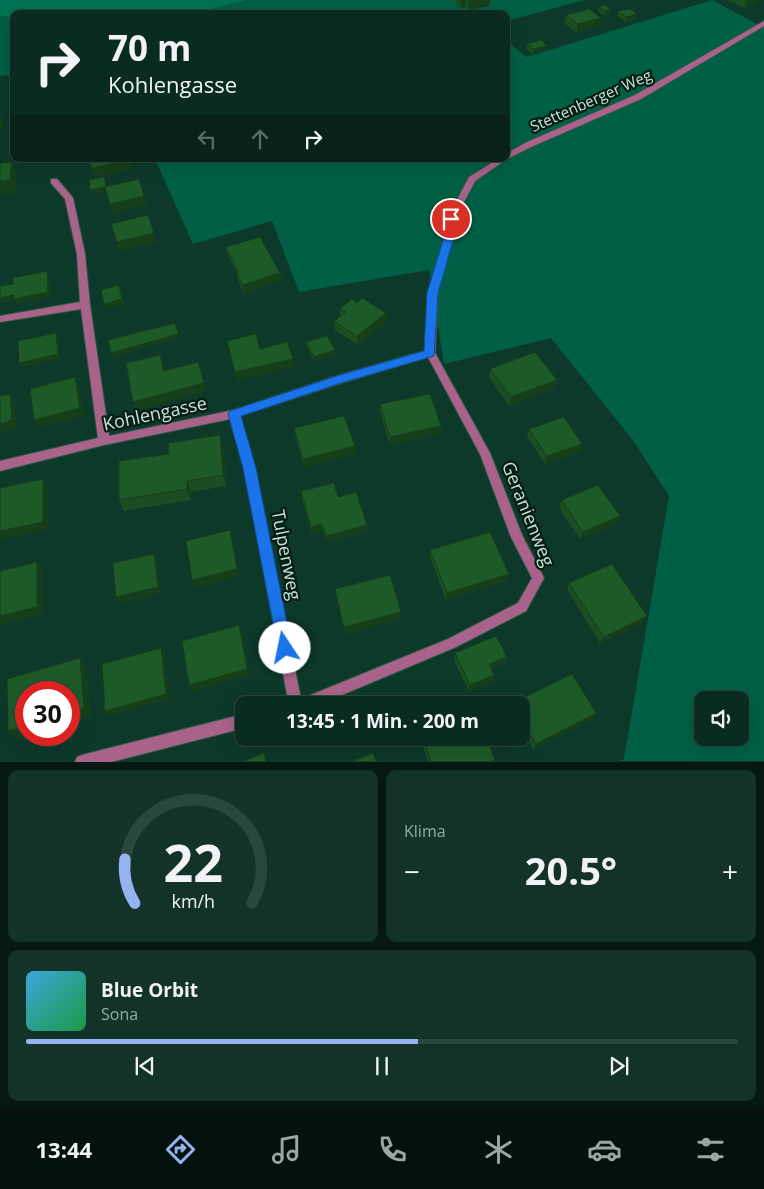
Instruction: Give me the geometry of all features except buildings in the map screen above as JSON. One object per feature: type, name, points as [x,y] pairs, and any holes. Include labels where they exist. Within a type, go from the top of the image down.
[{"type":"street","name":"Stettenberger Weg","points":[[510,155],[528,144],[638,98],[764,23]]},
{"type":"street","name":"Stettenberger Weg","points":[[430,353],[432,293],[450,234],[451,219],[472,179],[499,162]]},
{"type":"street","points":[[54,181],[69,198],[81,254],[85,305],[104,441]]},
{"type":"street","points":[[0,319],[85,305]]},
{"type":"street","name":"Kohlengasse","points":[[0,466],[104,441],[234,414],[340,379],[430,353]]},
{"type":"street","name":"Geranienweg","points":[[324,696],[452,643],[522,607],[538,578],[517,537],[485,453],[430,353]]},
{"type":"street","name":"Tulpenweg","points":[[234,414],[249,468],[294,696]]},
{"type":"street","points":[[82,762],[235,722]]},
{"type":"green space","points":[[0,0],[249,0],[207,10],[10,10],[10,17],[0,16]]},
{"type":"green space","points":[[249,0],[585,0],[510,20],[510,10],[207,10]]},
{"type":"green space","points":[[712,0],[761,26],[764,25],[764,761],[619,761],[624,759],[669,496],[632,439],[551,338],[444,364],[429,270],[299,292],[272,221],[193,244],[156,162],[510,162],[510,44],[527,57]]},
{"type":"green space","points":[[0,16],[10,17],[10,75],[0,76]]},
{"type":"route","points":[[285,648],[249,468],[234,414],[340,379],[430,353],[432,293],[450,234],[451,219]]}]
